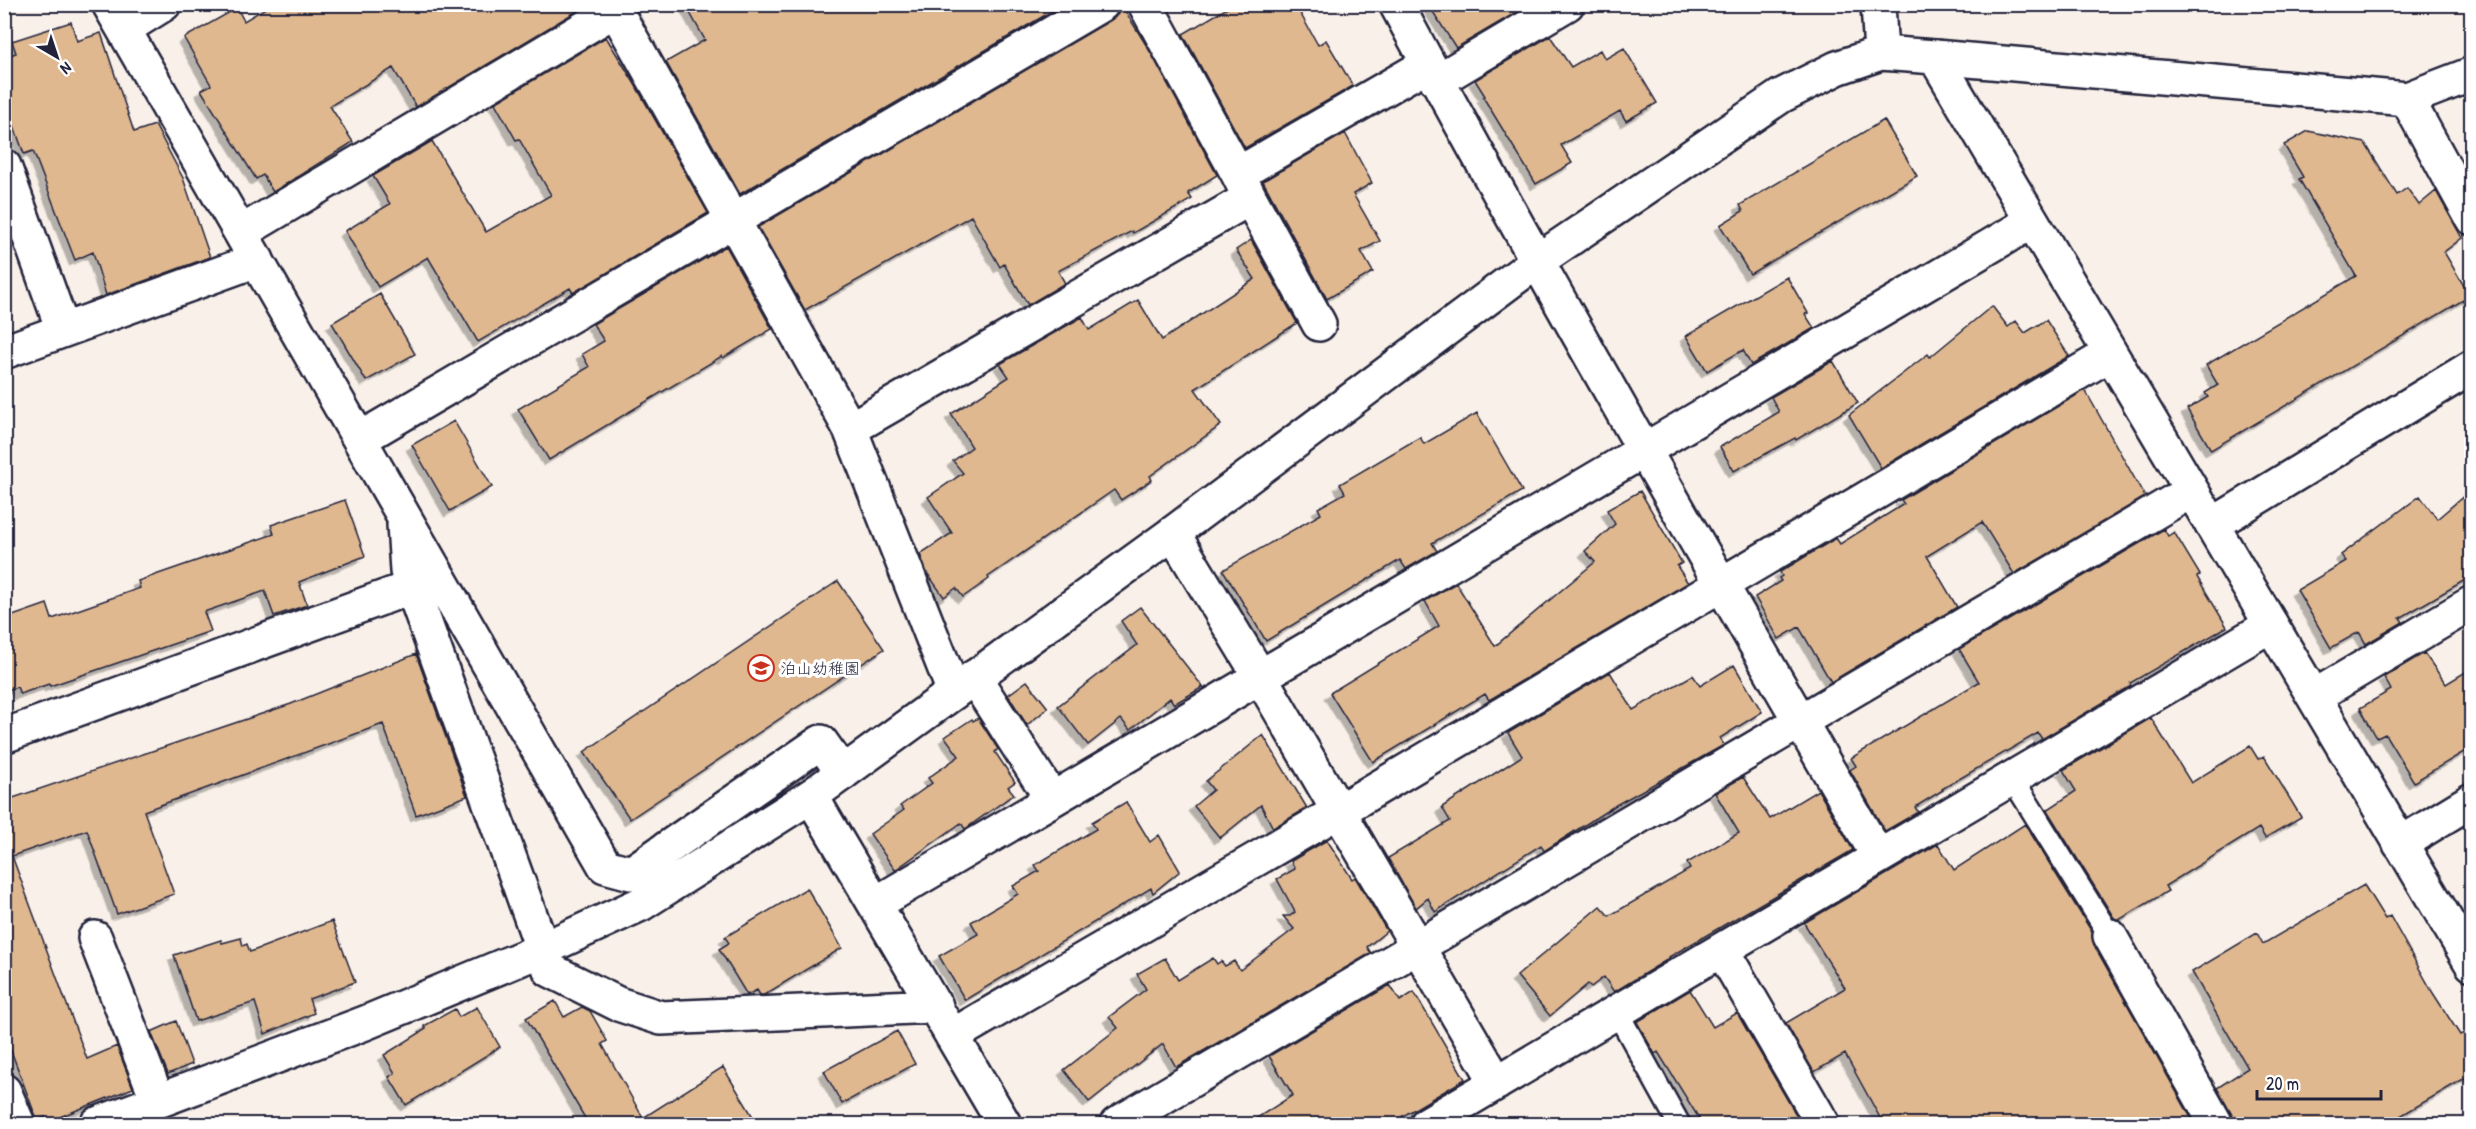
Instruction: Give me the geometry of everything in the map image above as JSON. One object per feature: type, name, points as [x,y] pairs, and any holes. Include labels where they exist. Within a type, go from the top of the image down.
[{"type":"street","points":[[164,4],[116,17],[605,866],[631,873],[821,742],[843,773]]},
{"type":"street","points":[[360,439],[1102,4]]},
{"type":"street","points":[[1145,4],[1319,324]]},
{"type":"street","points":[[1396,4],[1536,262],[1719,584],[1878,856]]},
{"type":"street","points":[[850,429],[1432,72],[1567,4]]},
{"type":"street","points":[[1878,4],[1881,53]]},
{"type":"street","points":[[4,352],[63,330],[249,246],[617,6],[850,429],[964,684],[1052,800]]},
{"type":"street","points":[[97,1125],[365,1023],[541,950],[641,904],[811,796],[1173,533],[1536,262],[1781,96],[1837,68],[1881,53],[2407,99],[2472,74]]},
{"type":"street","points":[[1935,57],[2472,964]]},
{"type":"street","points":[[2407,99],[2472,218]]},
{"type":"street","points":[[4,166],[63,330]]},
{"type":"street","points":[[875,904],[2031,222]]},
{"type":"street","points":[[952,1036],[1339,811],[2110,354]]},
{"type":"street","points":[[2212,525],[2472,368]]},
{"type":"street","points":[[1117,1125],[1418,945],[1801,723],[2191,491]]},
{"type":"street","points":[[403,514],[408,571],[412,587],[550,970],[618,1004],[660,1018],[936,1006]]},
{"type":"street","points":[[1173,533],[1261,678],[1497,1083]]},
{"type":"street","points":[[4,736],[412,587]]},
{"type":"street","points":[[2315,696],[2472,603]]},
{"type":"street","points":[[1427,1125],[2271,625]]},
{"type":"street","points":[[811,796],[1004,1125]]},
{"type":"street","points":[[2400,844],[2472,800]]},
{"type":"street","points":[[2110,936],[2216,1125]]},
{"type":"street","points":[[95,938],[158,1101]]},
{"type":"street","points":[[1722,950],[1823,1125]]},
{"type":"street","points":[[4,1091],[18,1125]]},
{"type":"lane","points":[[2012,778],[2110,936]]},
{"type":"lane","points":[[1617,1012],[1679,1125]]},
{"type":"building","points":[[272,4],[587,5],[416,107],[393,68],[330,106],[353,142],[273,192],[263,175],[256,179],[201,90],[211,85],[184,38],[237,8],[244,21]]},
{"type":"building","points":[[685,4],[1064,4],[740,194],[666,62],[705,40]]},
{"type":"building","points":[[1121,4],[1151,53],[1217,175],[1188,193],[1192,199],[1133,233],[1132,231],[1058,271],[1065,283],[1028,305],[1004,264],[1000,267],[971,216],[805,310],[758,227],[1111,20],[1118,14]]},
{"type":"building","points":[[1234,4],[1295,4],[1318,45],[1326,40],[1353,86],[1245,148],[1183,34]]},
{"type":"building","points":[[1428,4],[1513,4],[1517,12],[1456,48]]},
{"type":"building","points":[[71,22],[77,41],[101,33],[134,132],[155,125],[183,178],[210,257],[106,295],[93,252],[75,260],[33,151],[24,154],[4,98],[4,57],[16,53],[12,41]]},
{"type":"building","points":[[1550,36],[1571,67],[1600,50],[1605,59],[1624,48],[1657,103],[1626,121],[1620,111],[1561,145],[1572,163],[1536,184],[1475,80]]},
{"type":"building","points":[[606,37],[708,213],[573,293],[570,288],[478,342],[428,257],[378,287],[345,231],[390,204],[373,176],[432,141],[486,232],[551,195],[495,103]]},
{"type":"building","points":[[1884,120],[1917,176],[1750,274],[1720,225],[1743,211],[1740,205]]},
{"type":"building","points":[[2308,131],[2365,143],[2397,195],[2407,188],[2419,205],[2436,191],[2462,238],[2444,252],[2470,296],[2211,450],[2187,409],[2208,397],[2205,393],[2218,385],[2206,365],[2356,276],[2299,179],[2303,177],[2284,145]]},
{"type":"building","points":[[1345,133],[1372,183],[1353,194],[1380,241],[1361,251],[1373,272],[1327,299],[1263,181]]},
{"type":"building","points":[[1251,240],[1297,323],[1195,389],[1221,425],[1150,476],[1152,480],[1121,500],[1114,490],[988,577],[989,579],[963,597],[956,588],[944,597],[927,573],[920,554],[952,533],[928,497],[963,473],[953,461],[972,447],[951,414],[1009,377],[1000,364],[1082,317],[1089,330],[1138,300],[1162,340],[1255,279],[1236,250]]},
{"type":"building","points":[[726,246],[772,329],[723,358],[722,356],[549,460],[518,409],[589,367],[582,354],[604,341],[593,324]]},
{"type":"building","points":[[1787,277],[1814,328],[1751,365],[1743,350],[1707,371],[1686,336]]},
{"type":"building","points":[[380,294],[415,354],[366,381],[332,323]]},
{"type":"building","points":[[1992,306],[2008,327],[2016,321],[2025,333],[2046,320],[2069,356],[1881,468],[1849,415],[1928,354],[1930,357]]},
{"type":"building","points":[[1833,361],[1858,403],[1796,440],[1795,438],[1734,471],[1720,447],[1779,412],[1771,397]]},
{"type":"building","points":[[2085,390],[2145,497],[2014,574],[1982,522],[1927,556],[1957,607],[1831,682],[1799,627],[1779,639],[1755,597],[1781,581],[1780,572],[1836,538],[1840,544],[1904,504],[1901,500]]},
{"type":"building","points":[[1477,413],[1522,491],[1432,543],[1437,551],[1406,569],[1400,560],[1266,641],[1223,570],[1321,514],[1318,508],[1345,493],[1340,484],[1420,437],[1424,444]]},
{"type":"building","points":[[454,421],[492,487],[450,511],[412,445]]},
{"type":"building","points":[[2472,489],[2472,576],[2400,618],[2403,622],[2366,644],[2359,632],[2331,648],[2297,590],[2346,561],[2341,555],[2420,496],[2437,519]]},
{"type":"building","points":[[1640,491],[1682,563],[1677,566],[1688,583],[1489,700],[1485,694],[1373,762],[1330,693],[1439,626],[1425,601],[1456,583],[1495,646],[1595,562],[1585,551],[1615,524],[1607,510]]},
{"type":"building","points":[[345,500],[365,556],[299,582],[307,605],[274,616],[265,591],[204,612],[211,631],[50,686],[49,684],[20,694],[17,687],[4,691],[4,619],[47,604],[52,619],[140,588],[138,581],[274,534],[271,525]]},
{"type":"building","points":[[2164,529],[2168,536],[2174,532],[2200,575],[2197,577],[2227,627],[2130,683],[2131,686],[2042,739],[2038,733],[1942,789],[1915,807],[1918,812],[1885,831],[1850,770],[1856,766],[1851,758],[1979,682],[1959,649]]},
{"type":"building","points":[[838,581],[884,649],[630,819],[584,752]]},
{"type":"building","points":[[1140,607],[1203,687],[1174,704],[1170,698],[1130,730],[1121,719],[1088,745],[1058,706],[1137,645],[1121,621]]},
{"type":"building","points":[[2424,653],[2446,684],[2472,668],[2472,747],[2414,782],[2385,734],[2377,738],[2360,708],[2391,690],[2384,677]]},
{"type":"building","points":[[416,654],[467,796],[416,815],[383,724],[144,811],[174,894],[117,914],[87,830],[12,856],[87,1059],[117,1046],[133,1088],[47,1122],[45,1117],[37,1120],[4,1032],[4,801],[291,704]]},
{"type":"building","points":[[1734,665],[1762,712],[1720,738],[1724,745],[1616,805],[1544,851],[1541,845],[1435,912],[1428,898],[1416,908],[1388,858],[1450,821],[1442,807],[1522,756],[1508,733],[1610,672],[1633,710],[1693,675],[1700,686]]},
{"type":"building","points":[[1027,681],[1048,708],[1027,725],[1008,695]]},
{"type":"building","points":[[978,718],[998,749],[995,752],[1015,782],[1008,787],[1014,794],[965,829],[961,823],[895,870],[870,834],[904,810],[900,806],[932,783],[928,778],[959,756],[945,737],[972,719],[973,721]]},
{"type":"building","points":[[2151,718],[2191,783],[2250,746],[2258,759],[2264,756],[2301,817],[2265,838],[2259,828],[2165,886],[2168,891],[2119,920],[2114,918],[2047,810],[2076,791],[2063,770]]},
{"type":"building","points":[[1263,735],[1307,808],[1273,828],[1261,805],[1220,838],[1194,806],[1213,790],[1206,781]]},
{"type":"building","points":[[1743,777],[1770,819],[1818,790],[1853,850],[1669,957],[1614,992],[1604,977],[1591,987],[1588,984],[1550,1016],[1517,976],[1600,906],[1609,916],[1690,869],[1687,863],[1739,833],[1715,793]]},
{"type":"building","points":[[1126,802],[1150,842],[1159,835],[1180,871],[1153,893],[1151,888],[965,1000],[939,956],[978,934],[971,922],[1018,894],[1013,886],[1039,871],[1035,865],[1096,829],[1092,822]]},
{"type":"building","points":[[2025,824],[2092,932],[2094,945],[2195,1125],[1884,1125],[1845,1054],[1814,1072],[1786,1023],[1845,988],[1804,923],[1938,844],[1954,870]]},
{"type":"building","points":[[1327,840],[1352,879],[1355,877],[1387,931],[1367,947],[1371,953],[1176,1067],[1163,1044],[1089,1102],[1064,1070],[1118,1028],[1109,1017],[1146,989],[1137,974],[1165,958],[1178,980],[1213,958],[1217,964],[1221,961],[1225,966],[1234,961],[1240,970],[1294,929],[1283,916],[1290,916],[1295,912],[1277,879],[1295,869],[1291,861]]},
{"type":"building","points":[[2364,885],[2385,919],[2390,916],[2433,993],[2460,1035],[2472,1029],[2472,1074],[2385,1125],[2235,1125],[2217,1088],[2248,1068],[2192,972],[2257,933],[2263,944]]},
{"type":"building","points":[[807,888],[842,948],[764,995],[760,995],[757,990],[747,995],[719,949],[729,943],[725,937]]},
{"type":"building","points":[[332,921],[355,982],[309,999],[314,1013],[265,1034],[255,1002],[196,1021],[174,955],[221,940],[222,943],[241,938],[243,946],[247,944],[250,952]]},
{"type":"building","points":[[1390,985],[1400,1001],[1414,992],[1465,1079],[1388,1125],[1246,1125],[1293,1095],[1269,1056]]},
{"type":"building","points":[[1690,990],[1713,1027],[1737,1013],[1802,1125],[1703,1125],[1658,1052],[1655,1054],[1637,1022]]},
{"type":"building","points":[[555,1001],[564,1017],[582,1007],[590,1011],[607,1041],[602,1044],[643,1118],[723,1067],[758,1125],[589,1125],[526,1018]]},
{"type":"building","points":[[477,1007],[500,1047],[406,1105],[389,1077],[395,1073],[384,1055],[426,1029],[424,1026],[455,1009],[459,1017]]},
{"type":"building","points":[[176,1021],[192,1064],[168,1074],[151,1032]]},
{"type":"building","points":[[897,1031],[915,1064],[842,1104],[824,1071]]},
{"type":"place","name":"泊山幼稚園","points":[[761,668]]}]
